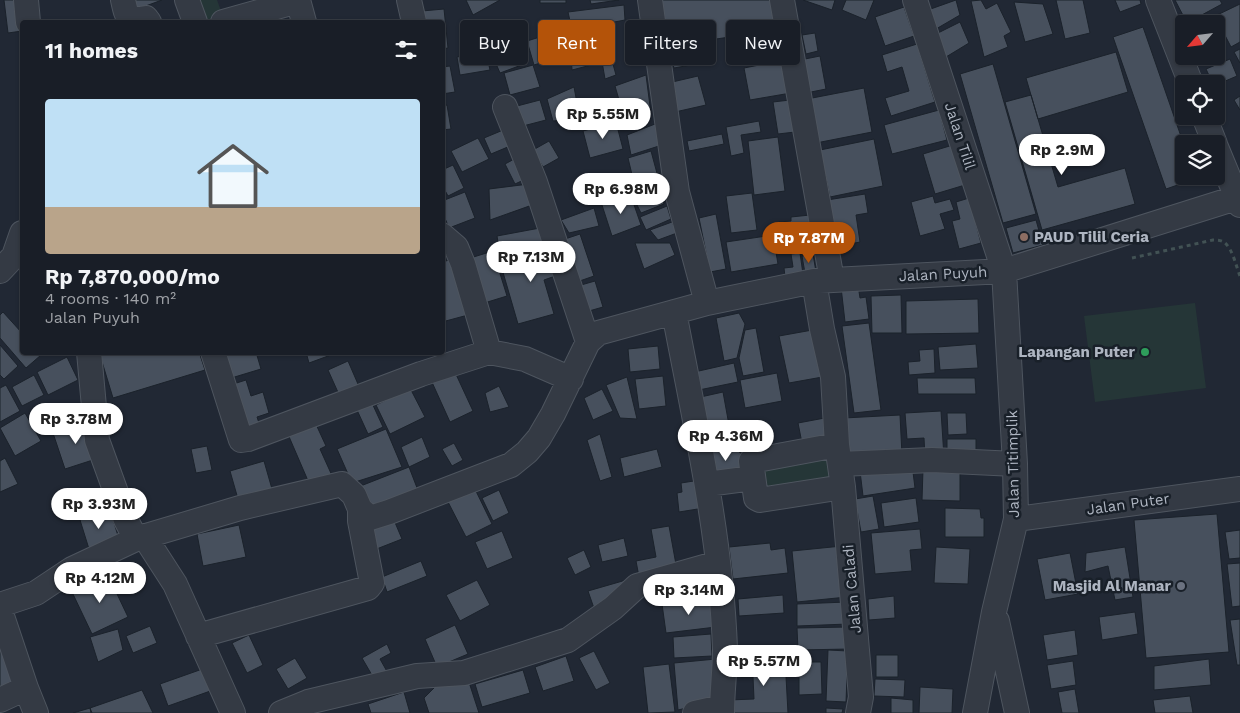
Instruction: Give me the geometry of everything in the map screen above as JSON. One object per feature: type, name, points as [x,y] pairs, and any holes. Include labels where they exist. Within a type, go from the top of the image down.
[{"type":"street","points":[[26,0],[28,20]]},
{"type":"street","points":[[123,0],[126,14],[129,18],[133,20],[146,18],[148,20]]},
{"type":"street","points":[[187,0],[194,20]]},
{"type":"street","points":[[410,0],[414,20]]},
{"type":"street","points":[[650,0],[677,192],[708,303]]},
{"type":"street","name":"Jalan Caladi","points":[[782,0],[823,280],[822,329],[833,377],[861,697],[858,713]]},
{"type":"street","name":"Jalan Tilil","points":[[915,0],[1004,271]]},
{"type":"street","points":[[1158,0],[1187,75]]},
{"type":"street","points":[[234,20],[300,8]]},
{"type":"street","points":[[360,510],[370,518],[511,465],[539,438],[571,379],[588,342],[535,182],[506,107]]},
{"type":"street","points":[[1225,168],[1238,202]]},
{"type":"street","name":"Jalan Puyuh","points":[[588,342],[598,333],[708,303],[823,280],[1004,271],[1238,202]]},
{"type":"street","points":[[445,238],[456,247],[463,264],[489,352]]},
{"type":"street","points":[[12,262],[20,239]]},
{"type":"street","name":"Jalan Titimplik","points":[[975,713],[994,612],[1016,519],[1015,464],[1004,271]]},
{"type":"street","points":[[674,312],[707,484],[718,563],[725,650],[722,710],[695,713]]},
{"type":"street","points":[[214,355],[241,440],[421,374],[489,352],[525,359],[571,379]]},
{"type":"street","points":[[88,355],[97,440],[126,520],[175,584],[233,713]]},
{"type":"street","points":[[843,487],[760,500],[756,498],[750,462],[839,455],[1015,464]]},
{"type":"street","points":[[707,484],[753,478]]},
{"type":"street","points":[[0,605],[36,593],[72,569],[140,537],[240,508],[342,484],[354,495],[360,510],[360,521],[372,583],[368,588],[198,636]]},
{"type":"street","name":"Jalan Puter","points":[[1016,519],[1240,489]]},
{"type":"street","points":[[281,713],[308,702],[417,676],[464,673],[568,640],[613,608],[637,586],[718,563]]},
{"type":"street","points":[[0,610],[36,713]]},
{"type":"street","points":[[994,612],[1017,713]]},
{"type":"street","points":[[0,700],[26,688]]},
{"type":"path","points":[[1126,259],[1213,240],[1225,243],[1230,250],[1240,276]]},
{"type":"shaded area","points":[[191,0],[217,0],[224,20],[198,20]]},
{"type":"shaded area","name":"Lapangan Puter","points":[[1195,303],[1206,388],[1095,402],[1084,316]]},
{"type":"shaded area","points":[[835,447],[840,486],[757,495],[753,463]]},
{"type":"building","points":[[4,0],[23,0],[20,31],[8,33]]},
{"type":"building","points":[[128,0],[162,0],[132,11]]},
{"type":"building","points":[[466,0],[500,0],[473,15]]},
{"type":"building","points":[[540,0],[566,0],[566,3],[540,3]]},
{"type":"building","points":[[590,0],[619,0],[591,4]]},
{"type":"building","points":[[661,0],[773,0],[776,20],[726,20],[726,38],[716,39],[716,20],[664,20]]},
{"type":"building","points":[[803,0],[835,0],[832,10]]},
{"type":"building","points":[[846,0],[874,0],[866,20],[842,10]]},
{"type":"building","points":[[956,0],[960,15],[936,29],[925,11]]},
{"type":"building","points":[[981,0],[986,9],[997,3],[1011,32],[1004,36],[1008,47],[984,57],[971,1]]},
{"type":"building","points":[[1056,0],[1083,0],[1090,33],[1065,39]]},
{"type":"building","points":[[1115,0],[1140,0],[1141,4],[1120,12]]},
{"type":"building","points":[[1175,0],[1220,0],[1222,4],[1202,15],[1183,15]]},
{"type":"building","points":[[1014,2],[1043,4],[1053,34],[1025,42]]},
{"type":"building","points":[[1240,4],[1240,42],[1231,47],[1225,35],[1225,15],[1217,15]]},
{"type":"building","points":[[624,5],[625,20],[615,22],[615,20],[570,20],[568,12]]},
{"type":"building","points":[[904,7],[914,36],[885,46],[875,17]]},
{"type":"building","points":[[444,9],[448,48],[445,48],[445,20],[424,20],[422,11]]},
{"type":"building","points":[[960,22],[969,43],[946,57],[936,34]]},
{"type":"building","points":[[1143,27],[1175,119],[1175,125],[1177,125],[1181,135],[1175,135],[1175,185],[1178,185],[1166,189],[1113,37]]},
{"type":"building","points":[[815,33],[818,51],[806,54],[802,35]]},
{"type":"building","points":[[538,38],[538,64],[534,65],[528,41]]},
{"type":"building","points":[[917,44],[935,102],[891,116],[885,98],[909,91],[902,67],[887,72],[882,55]]},
{"type":"building","points":[[1240,49],[1240,63],[1234,52]]},
{"type":"building","points":[[1116,52],[1128,92],[1038,119],[1026,78]]},
{"type":"building","points":[[460,56],[460,65],[489,65],[490,70],[460,75],[457,57]]},
{"type":"building","points":[[820,56],[826,89],[806,93],[800,60]]},
{"type":"building","points":[[1230,59],[1237,76],[1225,81],[1225,75],[1209,75],[1206,69],[1216,65],[1225,65],[1225,61]]},
{"type":"building","points":[[993,64],[1036,214],[1003,223],[960,74]]},
{"type":"building","points":[[497,65],[522,65],[500,73]]},
{"type":"building","points":[[533,65],[540,87],[510,95],[504,73]]},
{"type":"building","points":[[572,65],[591,65],[572,70]]},
{"type":"building","points":[[603,65],[613,65],[616,75],[605,79]]},
{"type":"building","points":[[673,65],[691,65],[674,68]]},
{"type":"building","points":[[759,65],[786,65],[791,93],[750,100],[744,68]]},
{"type":"building","points":[[450,66],[455,92],[445,94],[445,67]]},
{"type":"building","points":[[646,75],[651,114],[626,124],[615,86]]},
{"type":"building","points":[[698,76],[706,105],[675,112],[668,83]]},
{"type":"building","points":[[574,87],[580,119],[553,121],[547,99]]},
{"type":"building","points":[[864,88],[872,132],[816,143],[807,99]]},
{"type":"building","points":[[1031,95],[1058,187],[1125,168],[1135,204],[1042,230],[1005,102]]},
{"type":"building","points":[[1240,96],[1240,110],[1234,100]]},
{"type":"building","points":[[540,100],[546,120],[523,126],[517,106]]},
{"type":"building","points":[[790,100],[795,132],[778,134],[773,102]]},
{"type":"building","points":[[445,105],[447,105],[451,129],[445,130]]},
{"type":"building","points":[[939,110],[947,140],[892,154],[884,125]]},
{"type":"building","points":[[759,121],[761,132],[741,135],[744,153],[731,156],[726,127]]},
{"type":"building","points":[[616,122],[623,149],[590,158],[583,131]]},
{"type":"building","points":[[655,124],[662,145],[631,155],[627,135]]},
{"type":"building","points":[[508,128],[515,144],[491,154],[484,138]]},
{"type":"building","points":[[722,134],[724,144],[689,151],[687,141]]},
{"type":"building","points":[[778,137],[785,191],[754,195],[748,141]]},
{"type":"building","points":[[478,138],[489,159],[462,172],[451,151]]},
{"type":"building","points":[[874,139],[883,186],[830,197],[820,150]]},
{"type":"building","points":[[549,141],[559,158],[543,167],[533,150]]},
{"type":"building","points":[[953,145],[965,185],[935,194],[923,154]]},
{"type":"building","points":[[651,151],[658,177],[635,187],[628,158]]},
{"type":"building","points":[[518,157],[528,178],[515,184],[505,164]]},
{"type":"building","points":[[453,165],[464,188],[448,196],[445,190],[445,169]]},
{"type":"building","points":[[529,184],[535,204],[490,220],[489,189]]},
{"type":"building","points":[[659,186],[664,204],[641,213],[636,203]]},
{"type":"building","points":[[465,192],[475,218],[449,228],[445,218],[445,200]]},
{"type":"building","points":[[752,193],[757,230],[731,233],[726,196]]},
{"type":"building","points":[[865,194],[868,213],[856,215],[860,242],[835,247],[827,200]]},
{"type":"building","points":[[631,196],[641,225],[612,236],[601,202]]},
{"type":"building","points":[[933,196],[935,203],[950,199],[954,210],[940,214],[945,229],[920,236],[911,202]]},
{"type":"building","points":[[969,198],[981,243],[959,249],[952,221],[960,219],[956,202]]},
{"type":"building","points":[[667,206],[671,219],[646,230],[640,217]]},
{"type":"building","points":[[594,208],[599,226],[569,233],[561,220]]},
{"type":"building","points":[[716,214],[726,269],[710,272],[699,218]]},
{"type":"building","points":[[810,215],[813,236],[782,241],[779,222],[791,221],[791,217]]},
{"type":"building","name":"PAUD Tilil Ceria","points":[[1036,220],[1043,245],[1013,253],[1006,228]]},
{"type":"building","points":[[672,222],[677,233],[658,240],[650,230]]},
{"type":"building","points":[[540,228],[543,246],[500,254],[497,236]]},
{"type":"building","points":[[580,234],[594,276],[574,283],[559,241]]},
{"type":"building","points":[[773,235],[778,264],[731,272],[726,242]]},
{"type":"building","points":[[635,243],[670,243],[675,255],[644,269]]},
{"type":"building","points":[[553,246],[561,274],[544,280],[554,314],[518,324],[500,262]]},
{"type":"building","points":[[493,251],[507,296],[481,304],[467,259]]},
{"type":"building","points":[[800,253],[803,274],[785,277],[784,268],[793,267],[791,254]]},
{"type":"building","points":[[813,254],[816,272],[805,273],[802,256]]},
{"type":"building","points":[[453,259],[468,315],[445,321],[445,261]]},
{"type":"building","points":[[595,281],[603,307],[582,313],[574,287]]},
{"type":"building","points":[[858,285],[860,298],[866,297],[869,319],[845,322],[841,287]]},
{"type":"building","points":[[901,295],[902,333],[872,333],[871,296]]},
{"type":"building","points":[[978,299],[979,333],[906,334],[906,301]]},
{"type":"building","points":[[3,312],[20,331],[20,355],[41,355],[26,368],[0,338],[0,315]]},
{"type":"building","points":[[739,313],[745,324],[737,358],[724,361],[716,318]]},
{"type":"building","points":[[869,323],[881,410],[854,413],[842,326]]},
{"type":"building","points":[[756,328],[764,372],[743,376],[739,358],[745,330]]},
{"type":"building","points":[[818,329],[828,376],[789,383],[779,336]]},
{"type":"building","points":[[976,344],[978,368],[940,370],[938,347]]},
{"type":"building","points":[[0,345],[18,366],[4,379],[0,375]]},
{"type":"building","points":[[658,346],[660,369],[630,372],[628,349]]},
{"type":"building","points":[[934,349],[935,373],[909,375],[908,362],[920,361],[919,350]]},
{"type":"building","points":[[100,355],[200,355],[205,370],[113,398]]},
{"type":"building","points":[[221,355],[257,355],[261,369],[228,379]]},
{"type":"building","points":[[307,355],[331,355],[309,363]]},
{"type":"building","points":[[67,357],[78,380],[48,395],[37,372]]},
{"type":"building","points":[[348,361],[361,391],[341,399],[328,370]]},
{"type":"building","points":[[734,363],[738,382],[694,391],[690,373]]},
{"type":"building","points":[[454,370],[473,411],[450,422],[431,380]]},
{"type":"building","points":[[777,373],[782,401],[745,408],[740,380]]},
{"type":"building","points":[[34,375],[44,395],[22,406],[12,387]]},
{"type":"building","points":[[663,376],[666,406],[639,409],[635,379]]},
{"type":"building","points":[[627,377],[637,419],[620,418],[606,385]]},
{"type":"building","points":[[917,378],[975,378],[976,394],[918,394]]},
{"type":"building","points":[[246,380],[251,396],[263,392],[269,413],[257,417],[261,429],[242,435],[227,386]]},
{"type":"building","points":[[6,385],[20,411],[0,422],[0,388]]},
{"type":"building","points":[[499,386],[509,407],[490,412],[485,393]]},
{"type":"building","points":[[410,388],[425,417],[390,434],[376,405]]},
{"type":"building","points":[[602,389],[613,411],[593,420],[584,398]]},
{"type":"building","points":[[723,392],[729,425],[703,431],[696,398]]},
{"type":"building","points":[[372,403],[383,427],[368,434],[357,410]]},
{"type":"building","points":[[941,411],[944,457],[925,458],[924,438],[907,439],[905,413]]},
{"type":"building","points":[[25,413],[41,441],[15,456],[0,428]]},
{"type":"building","points":[[947,413],[966,413],[967,434],[948,435]]},
{"type":"building","points":[[900,415],[902,455],[845,457],[844,418]]},
{"type":"building","points":[[830,417],[835,442],[803,448],[798,423]]},
{"type":"building","points":[[314,420],[326,446],[320,449],[334,480],[312,490],[287,432]]},
{"type":"building","points":[[760,420],[767,455],[748,458],[725,436],[735,426]]},
{"type":"building","points":[[86,421],[99,458],[65,469],[53,433]]},
{"type":"building","points":[[386,429],[402,467],[352,483],[337,449]]},
{"type":"building","points":[[600,434],[612,477],[600,481],[587,440]]},
{"type":"building","points":[[422,437],[430,457],[409,467],[401,447]]},
{"type":"building","points":[[723,437],[748,460],[749,475],[709,482],[705,455]]},
{"type":"building","points":[[947,439],[976,439],[976,457],[947,457]]},
{"type":"building","points":[[454,443],[463,460],[452,466],[442,449]]},
{"type":"building","points":[[207,446],[212,470],[196,473],[191,449]]},
{"type":"building","points":[[657,449],[662,467],[624,477],[620,458]]},
{"type":"building","points":[[5,458],[18,484],[0,492],[0,461]]},
{"type":"building","points":[[264,461],[274,496],[240,506],[230,471]]},
{"type":"building","points":[[912,464],[915,488],[863,496],[860,471]]},
{"type":"building","points":[[409,467],[419,493],[368,513],[358,487]]},
{"type":"building","points":[[923,469],[960,470],[960,501],[922,500]]},
{"type":"building","points":[[700,480],[704,508],[679,512],[677,493],[682,492],[681,483]]},
{"type":"building","points":[[474,487],[492,524],[466,537],[447,500]]},
{"type":"building","points":[[499,490],[509,513],[493,521],[482,498]]},
{"type":"building","points":[[873,496],[879,529],[861,532],[855,499]]},
{"type":"building","points":[[916,498],[919,522],[884,527],[881,503]]},
{"type":"building","points":[[945,508],[980,509],[981,518],[984,518],[984,537],[945,537]]},
{"type":"building","points":[[110,510],[119,539],[89,549],[80,520]]},
{"type":"building","points":[[391,513],[402,539],[374,550],[363,525]]},
{"type":"building","name":"Masjid Al Manar","points":[[1217,514],[1229,652],[1146,658],[1134,520]]},
{"type":"building","points":[[239,525],[246,557],[203,566],[197,534]]},
{"type":"building","points":[[669,526],[677,570],[639,577],[636,561],[656,557],[651,529]]},
{"type":"building","points":[[920,529],[922,549],[910,550],[912,571],[875,574],[871,533]]},
{"type":"building","points":[[1240,530],[1240,558],[1229,559],[1225,532]]},
{"type":"building","points":[[502,531],[513,558],[487,569],[475,542]]},
{"type":"building","points":[[624,538],[628,556],[602,562],[598,545]]},
{"type":"building","points":[[770,543],[771,550],[785,548],[788,573],[733,579],[729,547]]},
{"type":"building","points":[[842,546],[847,597],[797,602],[792,551]]},
{"type":"building","points":[[936,547],[970,549],[968,584],[934,583]]},
{"type":"building","points":[[1125,547],[1133,597],[1115,600],[1108,566],[1085,572],[1086,553]]},
{"type":"building","points":[[584,550],[591,567],[575,575],[567,558]]},
{"type":"building","points":[[1070,553],[1078,594],[1045,600],[1037,559]]},
{"type":"building","points":[[421,561],[427,576],[387,592],[382,577]]},
{"type":"building","points":[[1240,563],[1240,606],[1232,607],[1227,564]]},
{"type":"building","points":[[108,575],[128,617],[92,634],[72,592]]},
{"type":"building","points":[[709,575],[713,592],[663,601],[659,584]]},
{"type":"building","points":[[633,578],[596,614],[588,591]]},
{"type":"building","points":[[477,580],[490,605],[460,621],[446,595]]},
{"type":"building","points":[[783,595],[784,613],[739,616],[738,599]]},
{"type":"building","points":[[894,596],[895,618],[869,620],[868,599]]},
{"type":"building","points":[[712,598],[716,627],[666,633],[662,604]]},
{"type":"building","points":[[847,602],[848,624],[797,626],[797,604]]},
{"type":"building","points":[[1135,612],[1138,634],[1102,640],[1099,617]]},
{"type":"building","points":[[1240,619],[1240,665],[1237,665],[1230,620]]},
{"type":"building","points":[[455,625],[468,654],[437,667],[425,639]]},
{"type":"building","points":[[150,626],[157,643],[133,653],[126,636]]},
{"type":"building","points":[[848,627],[849,649],[798,650],[797,628]]},
{"type":"building","points":[[118,629],[123,650],[98,662],[90,637]]},
{"type":"building","points":[[1075,630],[1078,655],[1047,660],[1043,635]]},
{"type":"building","points":[[711,634],[712,656],[674,658],[673,637]]},
{"type":"building","points":[[249,635],[263,665],[247,673],[232,643]]},
{"type":"building","points":[[0,637],[24,684],[0,697]]},
{"type":"building","points":[[387,644],[391,653],[380,659],[389,675],[376,682],[362,658]]},
{"type":"building","points":[[828,650],[848,651],[846,702],[826,701]]},
{"type":"building","points":[[594,651],[610,683],[596,690],[579,658]]},
{"type":"building","points":[[876,655],[898,655],[898,677],[876,677]]},
{"type":"building","points":[[566,656],[574,681],[543,691],[535,667]]},
{"type":"building","points":[[295,658],[307,678],[288,689],[276,669]]},
{"type":"building","points":[[785,658],[788,713],[729,713],[729,700],[754,699],[753,677],[741,677],[740,660]]},
{"type":"building","points":[[716,659],[716,701],[678,710],[674,663]]},
{"type":"building","points":[[1209,659],[1211,685],[1154,690],[1154,666]]},
{"type":"building","points":[[1073,661],[1076,685],[1051,689],[1047,665]]},
{"type":"building","points":[[799,662],[821,662],[822,694],[799,695]]},
{"type":"building","points":[[669,664],[675,712],[648,713],[643,667]]},
{"type":"building","points":[[208,667],[216,689],[168,706],[160,684]]},
{"type":"building","points":[[523,670],[530,693],[482,707],[475,684]]},
{"type":"building","points":[[467,676],[479,713],[429,713],[424,698],[440,682]]},
{"type":"building","points":[[875,679],[905,680],[904,697],[874,696]]},
{"type":"building","points":[[920,687],[953,689],[952,713],[919,713]]},
{"type":"building","points":[[1075,689],[1079,713],[1062,713],[1058,692]]},
{"type":"building","points":[[142,690],[153,713],[92,713],[90,708]]},
{"type":"building","points":[[404,692],[410,713],[371,713],[368,704]]},
{"type":"building","points":[[1190,696],[1193,713],[1155,713],[1153,700]]},
{"type":"building","points":[[891,698],[913,700],[913,713],[891,713]]},
{"type":"building","points":[[90,708],[91,713],[73,713]]},
{"type":"building","points":[[826,708],[843,709],[842,713],[826,713]]},
{"type":"place","name":"PAUD Tilil Ceria","points":[[1024,237]]},
{"type":"place","name":"Lapangan Puter","points":[[1145,352]]},
{"type":"place","name":"Masjid Al Manar","points":[[1181,586]]}]
